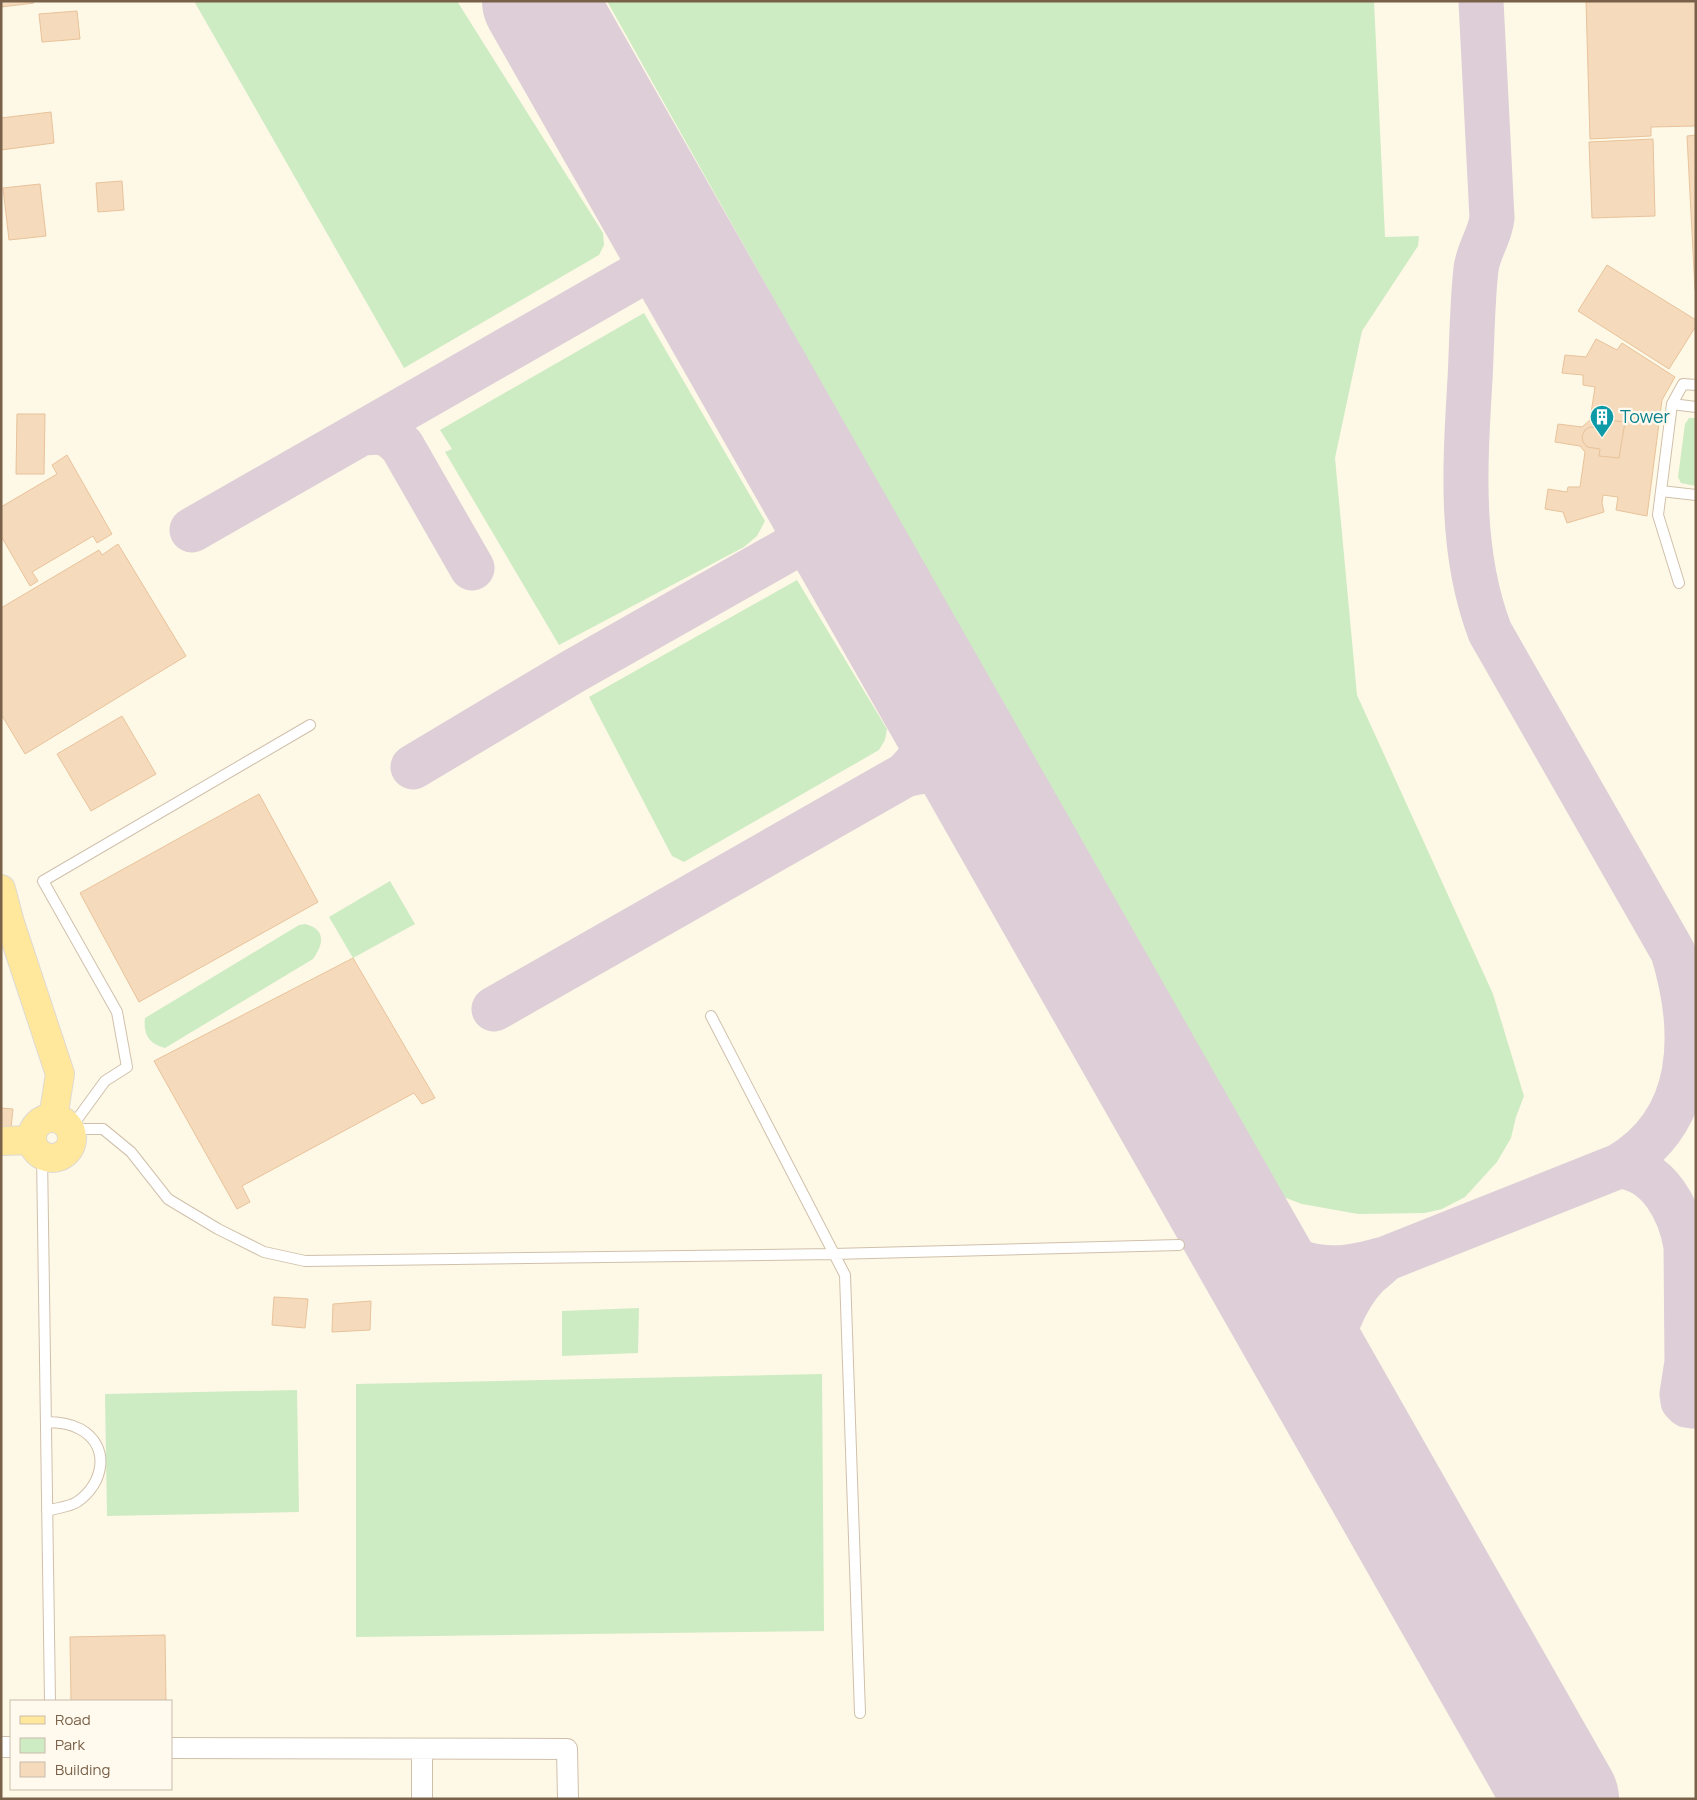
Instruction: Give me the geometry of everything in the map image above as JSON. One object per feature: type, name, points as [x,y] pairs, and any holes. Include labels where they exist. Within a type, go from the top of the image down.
[{"type":"main road","points":[[1,889],[10,923],[60,1074],[61,1123],[72,1136],[68,1150],[62,1155],[48,1158],[37,1148],[1,1141]]},
{"type":"main road","points":[[37,1148],[35,1128],[40,1122],[61,1123]]},
{"type":"street","points":[[172,1748],[567,1749],[568,1799]]},
{"type":"street","points":[[422,1749],[422,1799]]},
{"type":"lane","points":[[1679,583],[1658,515],[1672,404],[1683,384],[1696,384]]},
{"type":"lane","points":[[1672,404],[1696,407]]},
{"type":"lane","points":[[1661,491],[1696,495]]},
{"type":"lane","points":[[61,1123],[105,1081],[127,1068],[117,1012],[44,881],[310,725]]},
{"type":"lane","points":[[711,1016],[845,1276],[860,1713]]},
{"type":"lane","points":[[61,1123],[103,1129],[131,1152],[168,1199],[218,1229],[264,1252],[305,1261],[833,1254],[1179,1245]]},
{"type":"lane","points":[[37,1148],[46,1422],[50,1700]]},
{"type":"lane","points":[[46,1422],[65,1423],[80,1429],[94,1440],[101,1457],[100,1474],[87,1492],[76,1502],[47,1511]]},
{"type":"green space","points":[[194,1],[457,1],[603,233],[604,245],[599,255],[404,368]]},
{"type":"green space","points":[[607,1],[1374,1],[1385,237],[1419,236],[1418,246],[1362,331],[1335,458],[1357,695],[1493,994],[1524,1096],[1511,1138],[1497,1162],[1465,1197],[1442,1209],[1425,1213],[1358,1214],[1302,1204],[1273,1191]]},
{"type":"green space","points":[[644,313],[765,521],[757,536],[744,547],[559,645],[445,452],[452,449],[440,430]]},
{"type":"green space","points":[[1689,418],[1696,418],[1696,486],[1681,483],[1678,477],[1685,424]]},
{"type":"green space","points":[[797,580],[887,729],[885,740],[879,750],[684,862],[672,856],[589,697]]},
{"type":"green space","points":[[390,881],[415,924],[353,958],[329,917]]},
{"type":"green space","points":[[305,924],[317,929],[320,933],[321,943],[313,959],[165,1048],[155,1044],[148,1038],[145,1029],[145,1018],[299,925]]},
{"type":"green space","points":[[639,1308],[638,1353],[562,1356],[562,1311]]},
{"type":"green space","points":[[822,1374],[824,1631],[356,1637],[356,1384]]},
{"type":"green space","points":[[297,1390],[299,1512],[107,1516],[105,1394]]},
{"type":"building","points":[[1,1],[33,1],[34,3],[1,7]]},
{"type":"building","points":[[1586,1],[1696,1],[1696,126],[1651,127],[1651,136],[1590,139]]},
{"type":"building","points":[[77,11],[80,39],[42,42],[39,14]]},
{"type":"building","points":[[51,112],[54,143],[1,150],[1,118]]},
{"type":"building","points":[[1696,135],[1696,290],[1695,290],[1687,136]]},
{"type":"building","points":[[1653,139],[1655,216],[1592,218],[1589,142]]},
{"type":"building","points":[[122,181],[124,210],[98,212],[96,183]]},
{"type":"building","points":[[40,184],[46,236],[9,240],[3,188]]},
{"type":"building","points":[[1607,265],[1696,320],[1696,326],[1669,369],[1578,311]]},
{"type":"building","points":[[1596,339],[1617,350],[1622,343],[1675,377],[1662,400],[1647,516],[1616,510],[1618,497],[1603,495],[1604,512],[1567,523],[1563,512],[1545,509],[1548,489],[1567,492],[1568,487],[1580,487],[1585,452],[1580,446],[1555,442],[1558,424],[1582,427],[1590,420],[1595,387],[1583,385],[1583,375],[1562,373],[1565,355],[1586,357]]},
{"type":"building","points":[[17,414],[45,414],[44,474],[16,474]]},
{"type":"building","name":"Tower","points":[[1605,420],[1625,422],[1619,458],[1599,456],[1600,449],[1587,447],[1583,442],[1582,436],[1585,430],[1590,427],[1603,428]]},
{"type":"building","points":[[67,455],[112,534],[97,543],[93,536],[32,572],[38,581],[30,586],[1,536],[1,507],[57,474],[52,465]]},
{"type":"building","points":[[118,544],[186,656],[25,754],[1,714],[1,608],[99,550],[102,555]]},
{"type":"building","points":[[122,716],[156,774],[91,811],[57,754]]},
{"type":"building","points":[[259,794],[318,902],[139,1002],[80,893]]},
{"type":"building","points":[[353,958],[435,1098],[422,1104],[414,1093],[242,1186],[250,1202],[237,1209],[154,1061]]},
{"type":"building","points":[[1,1108],[13,1109],[11,1128],[1,1127]]},
{"type":"building","points":[[274,1297],[308,1299],[305,1328],[272,1325]]},
{"type":"building","points":[[371,1301],[370,1330],[332,1332],[333,1304]]},
{"type":"building","points":[[165,1635],[166,1700],[71,1700],[70,1637]]},
{"type":"taxiway","points":[[1347,1422],[1332,1377],[1330,1359],[1339,1320],[1352,1295],[1367,1275],[1385,1259],[1619,1166],[1645,1147],[1664,1124],[1677,1099],[1684,1072],[1687,1043],[1686,1013],[1681,982],[1673,952],[1490,632],[1473,570],[1466,507],[1473,310],[1477,262],[1492,218],[1481,1]]},
{"type":"taxiway","points":[[192,530],[680,251]]},
{"type":"taxiway","points":[[363,433],[376,432],[389,435],[402,446],[472,568]]},
{"type":"taxiway","points":[[413,767],[572,672],[835,523]]},
{"type":"taxiway","points":[[494,1009],[905,775],[916,764],[923,753],[931,733],[931,710],[926,683]]},
{"type":"taxiway","points":[[905,775],[920,772],[946,772],[967,781],[977,788],[997,808]]},
{"type":"taxiway","points":[[1619,1166],[1633,1169],[1646,1175],[1656,1183],[1673,1206],[1679,1219],[1686,1246],[1687,1362],[1682,1394],[1683,1401],[1687,1405],[1693,1406]]},
{"type":"taxiway","points":[[1222,1202],[1250,1234],[1270,1250],[1295,1261],[1308,1265],[1334,1268],[1356,1266],[1385,1259]]},
{"type":"runway","points":[[539,1],[1562,1799]]},
{"type":"place","name":"Tower","points":[[1602,438]]}]
